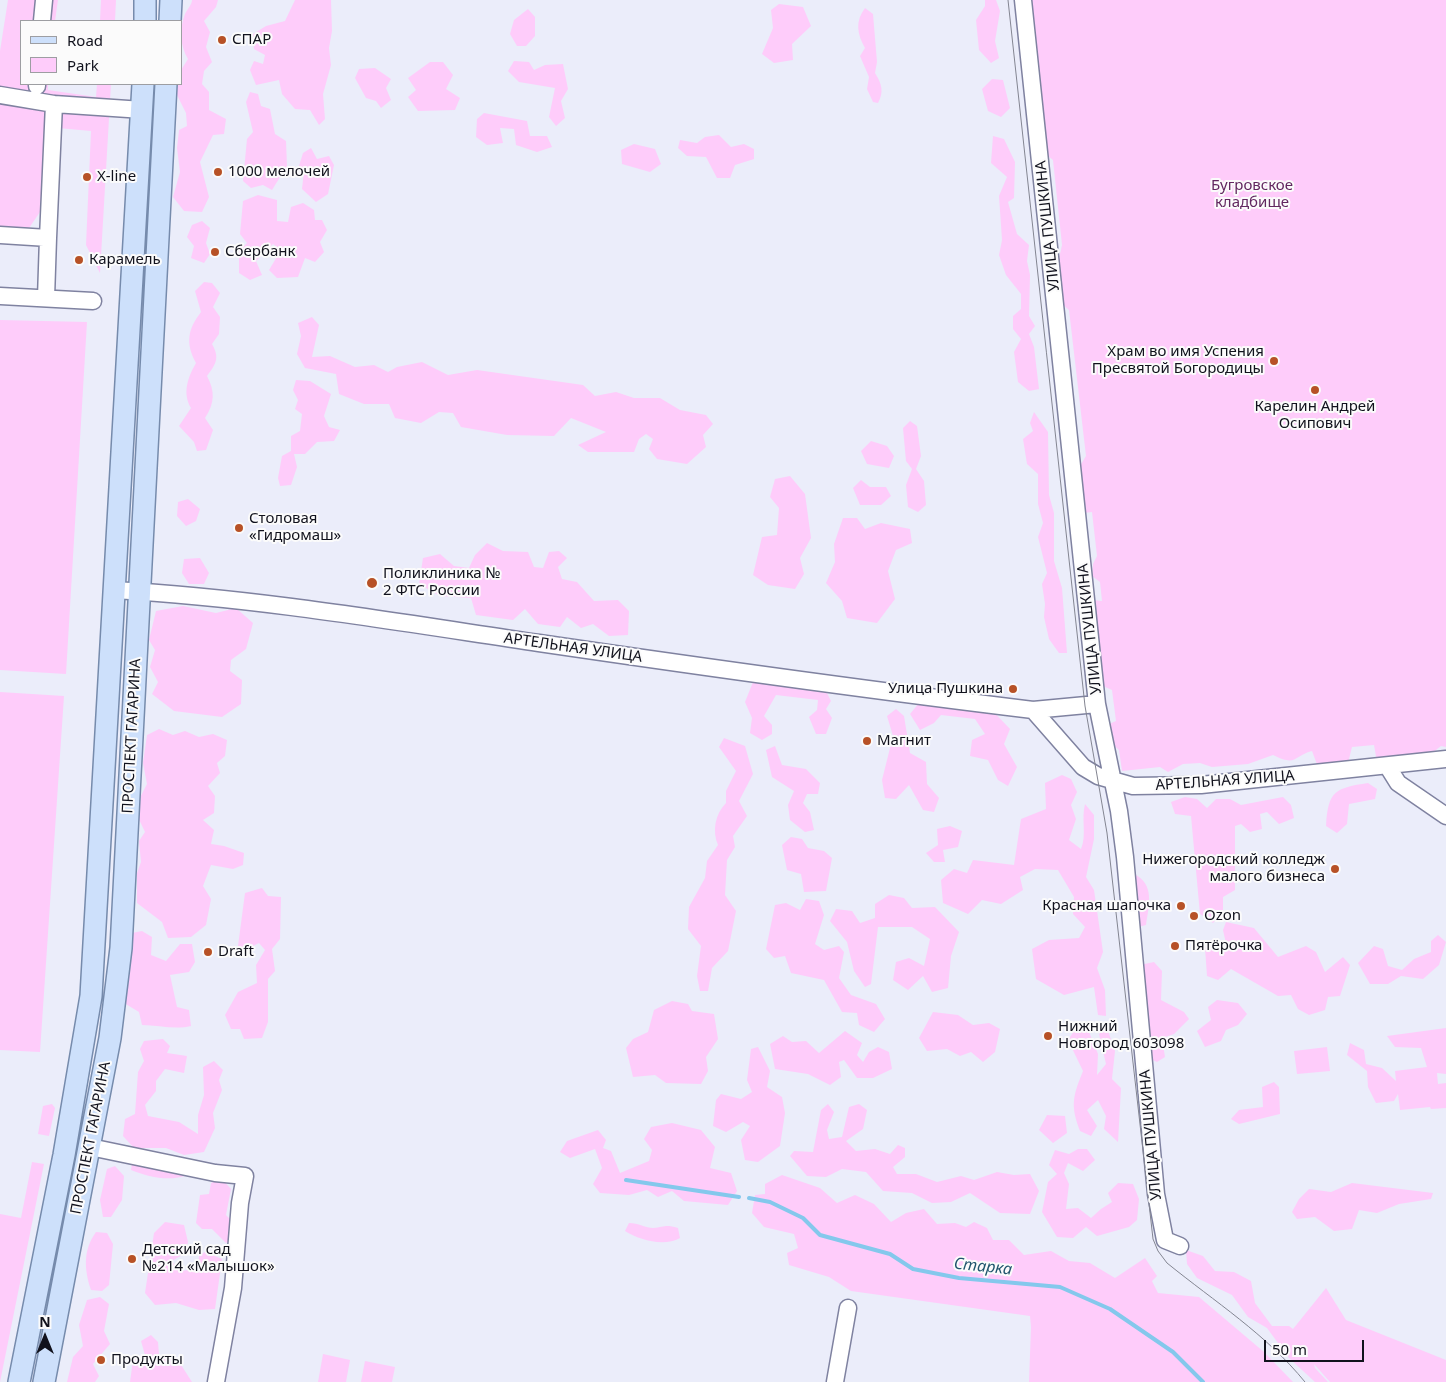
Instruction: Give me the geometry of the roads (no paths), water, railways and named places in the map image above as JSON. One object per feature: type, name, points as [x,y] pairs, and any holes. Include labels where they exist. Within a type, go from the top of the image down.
[{"type":"main road","points":[[145,0],[145,20]]},
{"type":"main road","points":[[170,20],[171,0]]},
{"type":"main road","name":"ПРОСПЕКТ ГАГАРИНА","points":[[19,1382],[64,1155],[91,996],[143,85]]},
{"type":"main road","name":"ПРОСПЕКТ ГАГАРИНА","points":[[44,1382],[110,1038],[121,948],[166,85]]},
{"type":"street","points":[[42,20],[44,0]]},
{"type":"street","name":"УЛИЦА ПУШКИНА","points":[[1023,0],[1097,704],[1113,781],[1125,857],[1156,1194],[1165,1240],[1180,1246]]},
{"type":"street","points":[[0,95],[54,104],[143,110]]},
{"type":"street","points":[[46,298],[54,104]]},
{"type":"street","points":[[0,235],[48,238]]},
{"type":"street","points":[[0,296],[93,301]]},
{"type":"street","name":"АРТЕЛЬНАЯ УЛИЦА","points":[[114,590],[296,607],[843,687],[1033,710],[1097,704]]},
{"type":"street","points":[[1053,734],[1049,722],[1055,709]]},
{"type":"street","name":"АРТЕЛЬНАЯ УЛИЦА","points":[[1033,710],[1083,767],[1113,781],[1144,786],[1201,785],[1388,767],[1446,759]]},
{"type":"street","points":[[1388,767],[1398,783],[1446,816]]},
{"type":"street","points":[[90,1147],[215,1173],[246,1176],[240,1204],[233,1288],[216,1382]]},
{"type":"street","points":[[835,1382],[848,1308]]},
{"type":"waterway","name":"Старка","points":[[626,1180],[739,1197]]},
{"type":"waterway","name":"Старка","points":[[749,1198],[770,1202],[803,1218],[820,1235],[890,1254],[913,1269],[959,1278],[1060,1287],[1110,1309],[1173,1352],[1203,1382]]},
{"type":"tram line","points":[[1008,0],[1085,706],[1107,833],[1153,1239],[1158,1251],[1167,1263],[1257,1334],[1305,1382]]},
{"type":"place","name":"СПАР","points":[[222,40]]},
{"type":"place","name":"1000 мелочей","points":[[218,172]]},
{"type":"place","name":"X-line","points":[[87,177]]},
{"type":"place","name":"Сбербанк","points":[[215,252]]},
{"type":"place","name":"Карамель","points":[[79,260]]},
{"type":"place","name":"Храм во имя Успения Пресвятой Богородицы","points":[[1274,361]]},
{"type":"place","name":"Карелин Андрей Осипович","points":[[1315,390]]},
{"type":"place","name":"Столовая «Гидромаш»","points":[[239,528]]},
{"type":"place","name":"Поликлиника № 2 ФТС России","points":[[372,583]]},
{"type":"place","name":"Улица Пушкина","points":[[1013,689]]},
{"type":"place","name":"Магнит","points":[[867,741]]},
{"type":"place","name":"Нижегородский колледж малого бизнеса","points":[[1335,869]]},
{"type":"place","name":"Красная шапочка","points":[[1181,906]]},
{"type":"place","name":"Ozon","points":[[1194,916]]},
{"type":"place","name":"Пятёрочка","points":[[1175,946]]},
{"type":"place","name":"Draft","points":[[208,952]]},
{"type":"place","name":"Нижний Новгород 603098","points":[[1048,1036]]},
{"type":"place","name":"Детский сад №214 «Малышок»","points":[[132,1259]]},
{"type":"place","name":"Продукты","points":[[101,1360]]},
{"type":"park label","name":"Бугровское кладбище","points":[[1252,194]]}]
